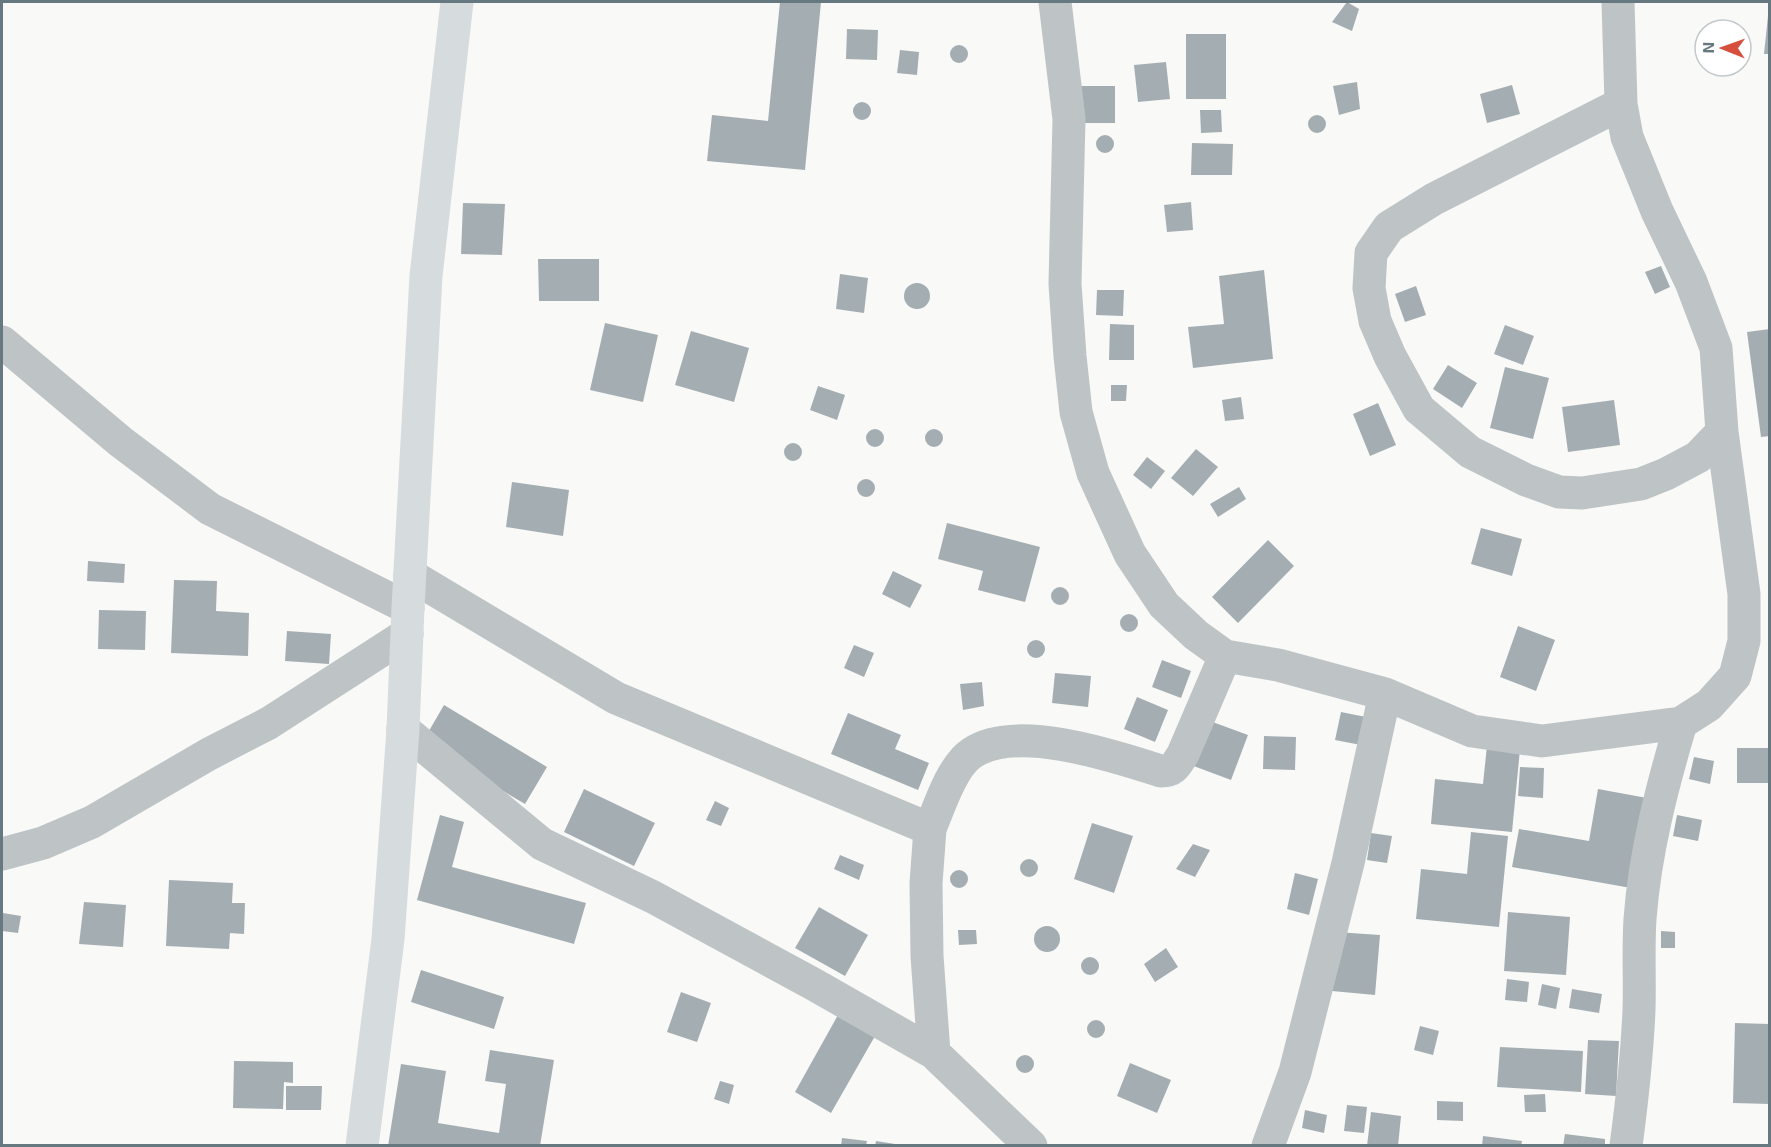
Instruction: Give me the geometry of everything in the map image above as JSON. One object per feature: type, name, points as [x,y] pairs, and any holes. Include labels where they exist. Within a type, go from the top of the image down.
[{"type":"main road","points":[[362,1146],[387,939],[403,729],[426,276],[457,2]]},
{"type":"street","points":[[1055,2],[1069,119],[1065,284],[1076,411],[1094,473],[1130,554],[1164,605],[1196,635],[1225,656],[1278,665],[1385,694],[1472,730],[1542,741],[1681,723],[1709,705],[1735,676],[1744,641],[1744,594],[1722,432],[1716,348],[1691,282],[1657,211],[1627,137],[1621,104],[1618,2]]},
{"type":"street","points":[[1621,104],[1434,199],[1389,227],[1371,253],[1369,288],[1375,321],[1390,356],[1419,409],[1470,452],[1526,480],[1559,492],[1582,493],[1641,484],[1698,457],[1722,432]]},
{"type":"street","points":[[2,342],[121,442],[210,509],[407,621],[268,723],[209,754],[92,822],[43,843],[2,854]]},
{"type":"street","points":[[410,575],[616,698],[930,829]]},
{"type":"street","points":[[934,1053],[927,956],[926,883],[930,829],[954,773],[971,753],[999,742],[1046,742],[1094,752],[1161,771],[1169,771],[1176,766],[1183,754],[1225,656]]},
{"type":"street","points":[[1268,1146],[1295,1072],[1348,863],[1385,694]]},
{"type":"street","points":[[1626,1146],[1639,1011],[1640,919],[1652,831],[1681,723]]},
{"type":"street","points":[[403,729],[542,844],[653,897],[934,1053],[1031,1146]]},
{"type":"building","points":[[780,2],[821,2],[805,170],[707,161],[712,115],[768,121]]},
{"type":"building","points":[[1347,2],[1359,9],[1352,31],[1332,22]]},
{"type":"building","points":[[1768,16],[1770,17],[1770,54],[1764,54]]},
{"type":"building","points":[[847,29],[878,30],[877,60],[846,59]]},
{"type":"building","points":[[1186,34],[1226,34],[1226,99],[1186,99]]},
{"type":"building","points":[[955,45],[963,45],[968,50],[966,61],[955,63],[950,58],[950,50]]},
{"type":"building","points":[[900,50],[919,52],[917,75],[897,73]]},
{"type":"building","points":[[1166,62],[1170,99],[1138,102],[1134,65]]},
{"type":"building","points":[[1357,82],[1360,109],[1339,115],[1333,86]]},
{"type":"building","points":[[1512,85],[1520,114],[1487,123],[1480,94]]},
{"type":"building","points":[[1079,86],[1115,86],[1115,123],[1079,123]]},
{"type":"building","points":[[858,102],[866,102],[871,107],[869,118],[858,120],[853,115],[853,107]]},
{"type":"building","points":[[1200,110],[1221,110],[1222,132],[1201,133]]},
{"type":"building","points":[[1313,115],[1321,115],[1326,120],[1324,131],[1313,133],[1308,128],[1308,120]]},
{"type":"building","points":[[1101,135],[1109,135],[1114,140],[1112,151],[1101,153],[1096,148],[1096,140]]},
{"type":"building","points":[[1192,143],[1233,144],[1232,175],[1191,175]]},
{"type":"building","points":[[1191,202],[1193,230],[1167,232],[1164,205]]},
{"type":"building","points":[[463,203],[505,204],[502,255],[461,254]]},
{"type":"building","points":[[538,259],[599,259],[599,301],[539,301]]},
{"type":"building","points":[[1661,266],[1670,287],[1655,294],[1645,272]]},
{"type":"building","points":[[1264,270],[1273,359],[1193,368],[1188,327],[1224,324],[1219,276]]},
{"type":"building","points":[[840,274],[868,278],[864,313],[836,309]]},
{"type":"building","points":[[917,283],[926,287],[930,296],[926,305],[917,309],[908,305],[904,296],[908,287]]},
{"type":"building","points":[[1416,286],[1426,315],[1405,322],[1395,294]]},
{"type":"building","points":[[1097,290],[1124,290],[1123,316],[1096,315]]},
{"type":"building","points":[[605,323],[658,335],[643,402],[590,390]]},
{"type":"building","points":[[1110,324],[1134,325],[1134,360],[1109,360]]},
{"type":"building","points":[[1505,325],[1534,336],[1523,365],[1494,354]]},
{"type":"building","points":[[1770,329],[1770,436],[1761,437],[1747,332]]},
{"type":"building","points":[[691,331],[749,348],[734,402],[675,385]]},
{"type":"building","points":[[1448,365],[1477,383],[1462,408],[1433,389]]},
{"type":"building","points":[[1505,367],[1549,378],[1533,439],[1490,428]]},
{"type":"building","points":[[1111,385],[1127,385],[1126,401],[1111,401]]},
{"type":"building","points":[[818,386],[845,395],[837,420],[810,410]]},
{"type":"building","points":[[1241,397],[1244,419],[1225,421],[1222,400]]},
{"type":"building","points":[[1614,400],[1620,445],[1568,452],[1562,407]]},
{"type":"building","points":[[1378,403],[1396,445],[1370,456],[1353,414]]},
{"type":"building","points":[[871,429],[879,429],[884,434],[882,445],[871,447],[866,442],[866,434]]},
{"type":"building","points":[[930,429],[938,429],[943,434],[941,445],[930,447],[925,442],[925,434]]},
{"type":"building","points":[[789,443],[797,443],[802,448],[800,459],[789,461],[784,456],[784,448]]},
{"type":"building","points":[[1196,449],[1218,467],[1193,496],[1171,478]]},
{"type":"building","points":[[1147,457],[1165,471],[1151,489],[1133,475]]},
{"type":"building","points":[[862,479],[870,479],[875,484],[873,495],[862,497],[857,492],[857,484]]},
{"type":"building","points":[[512,482],[569,490],[563,536],[506,527]]},
{"type":"building","points":[[1239,487],[1246,499],[1218,517],[1210,504]]},
{"type":"building","points":[[947,523],[1040,547],[1025,602],[978,590],[983,571],[938,559]]},
{"type":"building","points":[[1481,528],[1522,539],[1512,576],[1471,564]]},
{"type":"building","points":[[1268,540],[1294,566],[1238,623],[1212,597]]},
{"type":"building","points":[[88,561],[125,564],[124,583],[87,581]]},
{"type":"building","points":[[893,571],[922,585],[910,608],[882,594]]},
{"type":"building","points":[[174,580],[217,581],[216,611],[249,613],[248,656],[171,653]]},
{"type":"building","points":[[1056,587],[1064,587],[1069,592],[1067,603],[1056,605],[1051,600],[1051,592]]},
{"type":"building","points":[[99,610],[146,611],[145,650],[98,649]]},
{"type":"building","points":[[1125,614],[1133,614],[1138,619],[1136,630],[1125,632],[1120,627],[1120,619]]},
{"type":"building","points":[[1518,626],[1555,640],[1536,691],[1500,677]]},
{"type":"building","points":[[287,631],[331,634],[329,664],[285,661]]},
{"type":"building","points":[[1032,640],[1040,640],[1045,645],[1043,656],[1032,658],[1027,653],[1027,645]]},
{"type":"building","points":[[854,645],[874,653],[864,677],[844,668]]},
{"type":"building","points":[[1162,660],[1191,671],[1181,698],[1152,687]]},
{"type":"building","points":[[1055,673],[1091,676],[1088,707],[1052,703]]},
{"type":"building","points":[[982,682],[984,706],[963,710],[960,684]]},
{"type":"building","points":[[1137,697],[1168,710],[1155,742],[1124,729]]},
{"type":"building","points":[[444,705],[547,767],[525,804],[422,743]]},
{"type":"building","points":[[1341,712],[1366,717],[1361,745],[1335,740]]},
{"type":"building","points":[[848,713],[901,735],[895,749],[929,763],[918,790],[831,754]]},
{"type":"building","points":[[1199,717],[1248,735],[1231,780],[1183,762]]},
{"type":"building","points":[[1264,736],[1296,737],[1295,770],[1263,769]]},
{"type":"building","points":[[1488,736],[1521,739],[1512,832],[1431,824],[1435,779],[1483,784]]},
{"type":"building","points":[[1737,748],[1768,748],[1768,783],[1737,783]]},
{"type":"building","points":[[1694,757],[1714,761],[1710,784],[1689,779]]},
{"type":"building","points":[[1520,767],[1544,768],[1543,798],[1518,796]]},
{"type":"building","points":[[584,789],[655,823],[634,866],[564,832]]},
{"type":"building","points":[[1598,789],[1647,798],[1631,888],[1512,867],[1519,829],[1589,841]]},
{"type":"building","points":[[715,801],[729,808],[721,826],[706,820]]},
{"type":"building","points":[[440,815],[464,822],[452,867],[586,903],[574,944],[417,900]]},
{"type":"building","points":[[1677,815],[1702,820],[1698,841],[1673,836]]},
{"type":"building","points":[[1092,823],[1133,836],[1114,893],[1074,879]]},
{"type":"building","points":[[1471,832],[1508,836],[1499,927],[1416,919],[1421,869],[1467,874]]},
{"type":"building","points":[[1371,833],[1392,836],[1387,863],[1367,860]]},
{"type":"building","points":[[1193,844],[1210,850],[1195,877],[1176,869]]},
{"type":"building","points":[[840,855],[864,865],[859,880],[834,869]]},
{"type":"building","points":[[1025,859],[1033,859],[1038,864],[1036,875],[1025,877],[1020,872],[1020,864]]},
{"type":"building","points":[[955,870],[963,870],[968,875],[966,886],[955,888],[950,883],[950,875]]},
{"type":"building","points":[[1295,873],[1318,879],[1309,915],[1287,909]]},
{"type":"building","points":[[169,880],[233,883],[232,903],[245,903],[244,934],[230,933],[229,949],[166,946]]},
{"type":"building","points":[[84,902],[126,905],[123,947],[79,944]]},
{"type":"building","points":[[819,907],[868,935],[845,976],[795,948]]},
{"type":"building","points":[[1508,912],[1570,917],[1566,975],[1504,971]]},
{"type":"building","points":[[3,913],[21,916],[18,933],[2,931]]},
{"type":"building","points":[[1047,926],[1056,930],[1060,939],[1056,948],[1047,952],[1038,948],[1034,939],[1038,930]]},
{"type":"building","points":[[958,930],[976,930],[977,944],[959,945]]},
{"type":"building","points":[[1661,931],[1675,932],[1675,948],[1661,948]]},
{"type":"building","points":[[1336,932],[1380,935],[1375,995],[1332,991]]},
{"type":"building","points":[[1166,948],[1178,967],[1155,982],[1144,964]]},
{"type":"building","points":[[1086,957],[1094,957],[1099,962],[1097,973],[1086,975],[1081,970],[1081,962]]},
{"type":"building","points":[[421,970],[504,997],[494,1029],[411,1002]]},
{"type":"building","points":[[1507,979],[1529,982],[1527,1002],[1505,1000]]},
{"type":"building","points":[[1542,984],[1560,988],[1556,1009],[1538,1005]]},
{"type":"building","points":[[1572,989],[1602,994],[1599,1013],[1569,1008]]},
{"type":"building","points":[[681,992],[711,1003],[697,1042],[667,1032]]},
{"type":"building","points":[[838,1015],[875,1036],[831,1113],[795,1092]]},
{"type":"building","points":[[1092,1020],[1100,1020],[1105,1025],[1103,1036],[1092,1038],[1087,1033],[1087,1025]]},
{"type":"building","points":[[1735,1023],[1770,1024],[1770,1104],[1733,1103]]},
{"type":"building","points":[[1420,1026],[1439,1031],[1433,1055],[1414,1050]]},
{"type":"building","points":[[1588,1040],[1619,1041],[1616,1096],[1585,1094]]},
{"type":"building","points":[[1500,1047],[1583,1051],[1581,1092],[1497,1087]]},
{"type":"building","points":[[490,1050],[554,1060],[540,1146],[388,1146],[401,1064],[446,1071],[438,1123],[499,1133],[506,1084],[485,1081]]},
{"type":"building","points":[[1021,1055],[1029,1055],[1034,1060],[1032,1071],[1021,1073],[1016,1068],[1016,1060]]},
{"type":"building","points":[[234,1061],[293,1062],[293,1083],[284,1082],[283,1109],[233,1108]]},
{"type":"building","points":[[1130,1063],[1171,1080],[1157,1113],[1117,1096]]},
{"type":"building","points":[[720,1081],[734,1085],[729,1104],[714,1099]]},
{"type":"building","points":[[286,1086],[322,1086],[321,1110],[286,1110]]},
{"type":"building","points":[[1545,1094],[1546,1112],[1525,1112],[1524,1095]]},
{"type":"building","points":[[1437,1101],[1463,1102],[1463,1121],[1437,1120]]},
{"type":"building","points":[[1347,1105],[1367,1107],[1364,1133],[1344,1131]]},
{"type":"building","points":[[1305,1110],[1327,1115],[1324,1133],[1302,1128]]},
{"type":"building","points":[[1371,1112],[1401,1116],[1398,1146],[1367,1146]]},
{"type":"building","points":[[1565,1134],[1605,1139],[1605,1146],[1563,1146]]},
{"type":"building","points":[[1483,1136],[1522,1141],[1521,1146],[1482,1146]]},
{"type":"building","points":[[842,1138],[867,1141],[866,1146],[841,1146]]},
{"type":"building","points":[[876,1141],[895,1144],[895,1146],[875,1146]]}]
